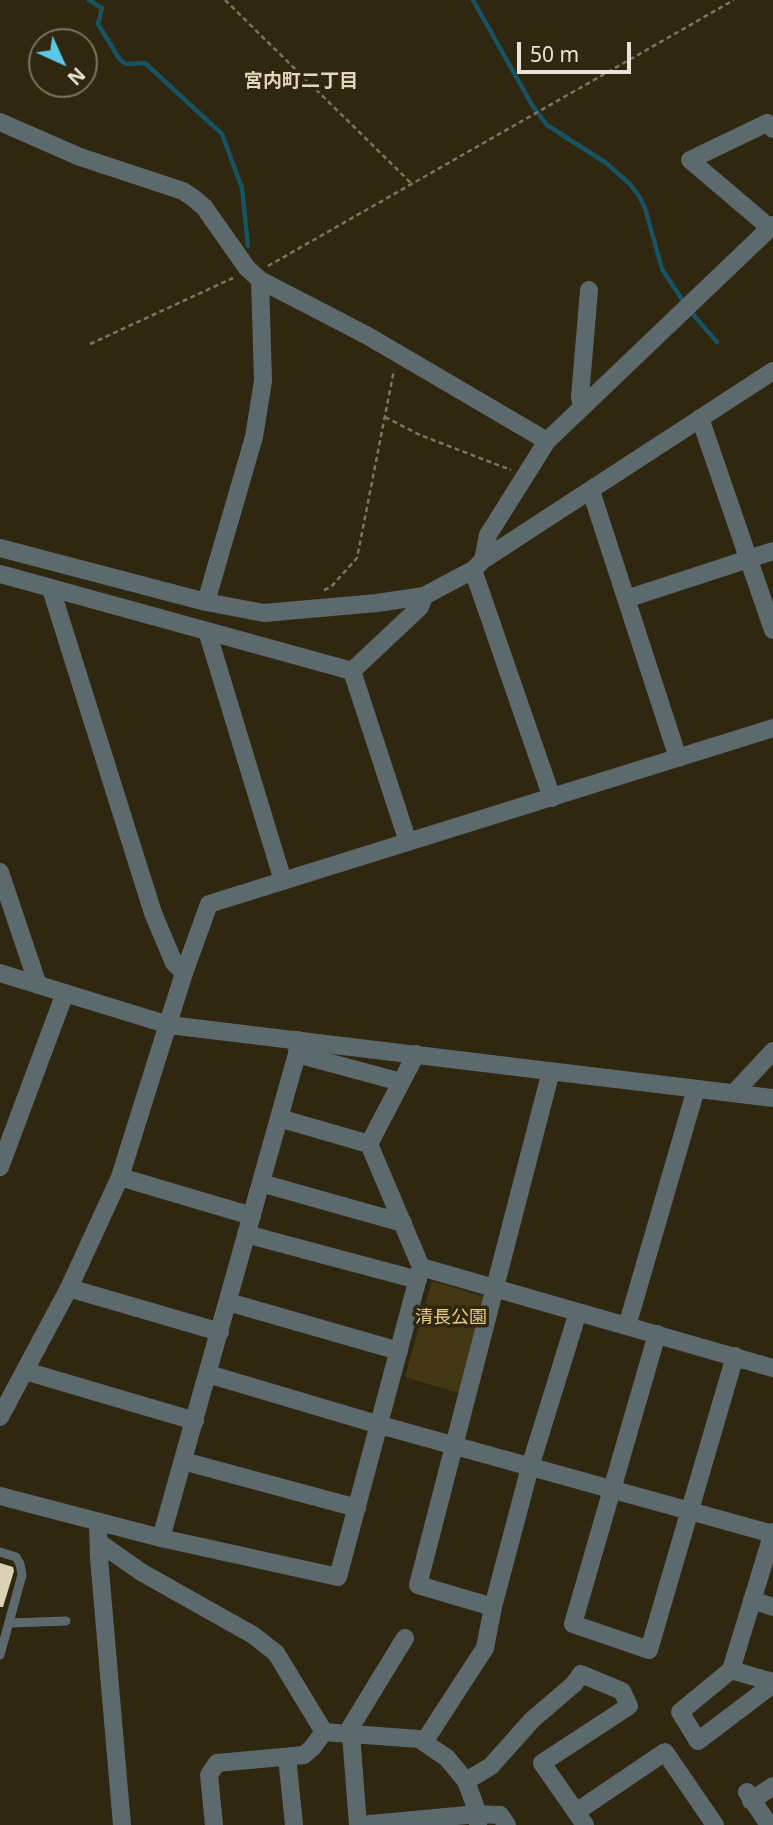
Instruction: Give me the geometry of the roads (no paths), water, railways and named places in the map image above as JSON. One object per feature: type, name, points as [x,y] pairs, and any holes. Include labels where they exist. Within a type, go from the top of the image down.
[{"type":"street","points":[[0,122],[80,157],[183,191],[204,207],[255,275],[397,353],[547,441]]},
{"type":"street","points":[[552,798],[478,565],[488,536],[547,441],[771,226],[690,160],[767,123],[773,129]]},
{"type":"street","points":[[206,602],[254,437],[262,381],[255,275]]},
{"type":"street","points":[[582,408],[580,397],[589,290]]},
{"type":"street","points":[[0,548],[206,602],[264,613],[424,596],[478,565],[773,371]]},
{"type":"street","points":[[700,418],[773,630]]},
{"type":"street","points":[[591,491],[678,758]]},
{"type":"street","points":[[626,598],[773,551]]},
{"type":"street","points":[[0,575],[352,671]]},
{"type":"street","points":[[51,589],[153,914],[174,963],[184,972]]},
{"type":"street","points":[[352,671],[420,607],[424,596]]},
{"type":"street","points":[[207,631],[283,881]]},
{"type":"street","points":[[352,671],[408,842]]},
{"type":"street","points":[[0,1417],[69,1288],[120,1177],[184,972],[209,904],[773,728]]},
{"type":"street","points":[[0,872],[38,985]]},
{"type":"street","points":[[0,973],[169,1025],[298,1047],[415,1055],[773,1098]]},
{"type":"street","points":[[0,1167],[65,993]]},
{"type":"street","points":[[298,1047],[401,1082]]},
{"type":"street","points":[[161,1538],[298,1047]]},
{"type":"street","points":[[734,1093],[773,1051]]},
{"type":"street","points":[[369,1143],[415,1055]]},
{"type":"street","points":[[493,1607],[418,1585],[551,1071]]},
{"type":"street","points":[[627,1326],[696,1089]]},
{"type":"street","points":[[279,1118],[369,1143]]},
{"type":"street","points":[[0,1496],[98,1523],[338,1577],[420,1273],[403,1223],[369,1143]]},
{"type":"street","points":[[120,1177],[252,1216]]},
{"type":"street","points":[[261,1183],[403,1223]]},
{"type":"street","points":[[246,1234],[495,1288],[772,1364]]},
{"type":"street","points":[[69,1288],[220,1332]]},
{"type":"street","points":[[228,1302],[399,1351]]},
{"type":"street","points":[[424,1742],[485,1648],[493,1607],[530,1467],[578,1312]]},
{"type":"street","points":[[657,1334],[573,1624],[649,1650],[735,1356]]},
{"type":"street","points":[[25,1371],[195,1421]]},
{"type":"street","points":[[208,1374],[454,1446],[773,1533],[731,1670],[680,1712],[698,1741],[768,1688],[771,1682],[731,1670]]},
{"type":"street","points":[[183,1461],[357,1508]]},
{"type":"street","points":[[98,1523],[122,1825]]},
{"type":"street","points":[[100,1543],[141,1572],[253,1635],[276,1653],[324,1732]]},
{"type":"street","points":[[752,1600],[773,1607]]},
{"type":"street","points":[[405,1638],[349,1734],[359,1825],[478,1819],[500,1815],[507,1825]]},
{"type":"street","points":[[466,1781],[491,1766],[532,1720],[574,1684],[581,1674],[622,1691],[629,1706],[542,1763],[580,1819],[665,1752],[707,1822]]},
{"type":"street","points":[[324,1732],[419,1739],[447,1758],[466,1781],[478,1819]]},
{"type":"street","points":[[214,1825],[209,1775],[217,1763],[304,1755],[324,1732]]},
{"type":"street","points":[[287,1757],[294,1825]]},
{"type":"street","points":[[769,1825],[749,1796],[773,1786]]},
{"type":"lane","points":[[0,1552],[16,1557],[22,1575],[0,1655]]},
{"type":"lane","points":[[10,1623],[66,1621]]},
{"type":"waterway","points":[[89,0],[102,8],[98,24],[120,60],[126,64],[145,63],[222,134],[242,188],[248,246]]},
{"type":"waterway","points":[[473,0],[532,105],[547,125],[606,163],[630,184],[639,196],[645,208],[662,269],[685,304]]},
{"type":"waterway","points":[[690,311],[717,342]]},
{"type":"district","name":"宮内町二丁目","points":[[301,82]]},
{"type":"park label","name":"清長公園","points":[[451,1318]]}]
